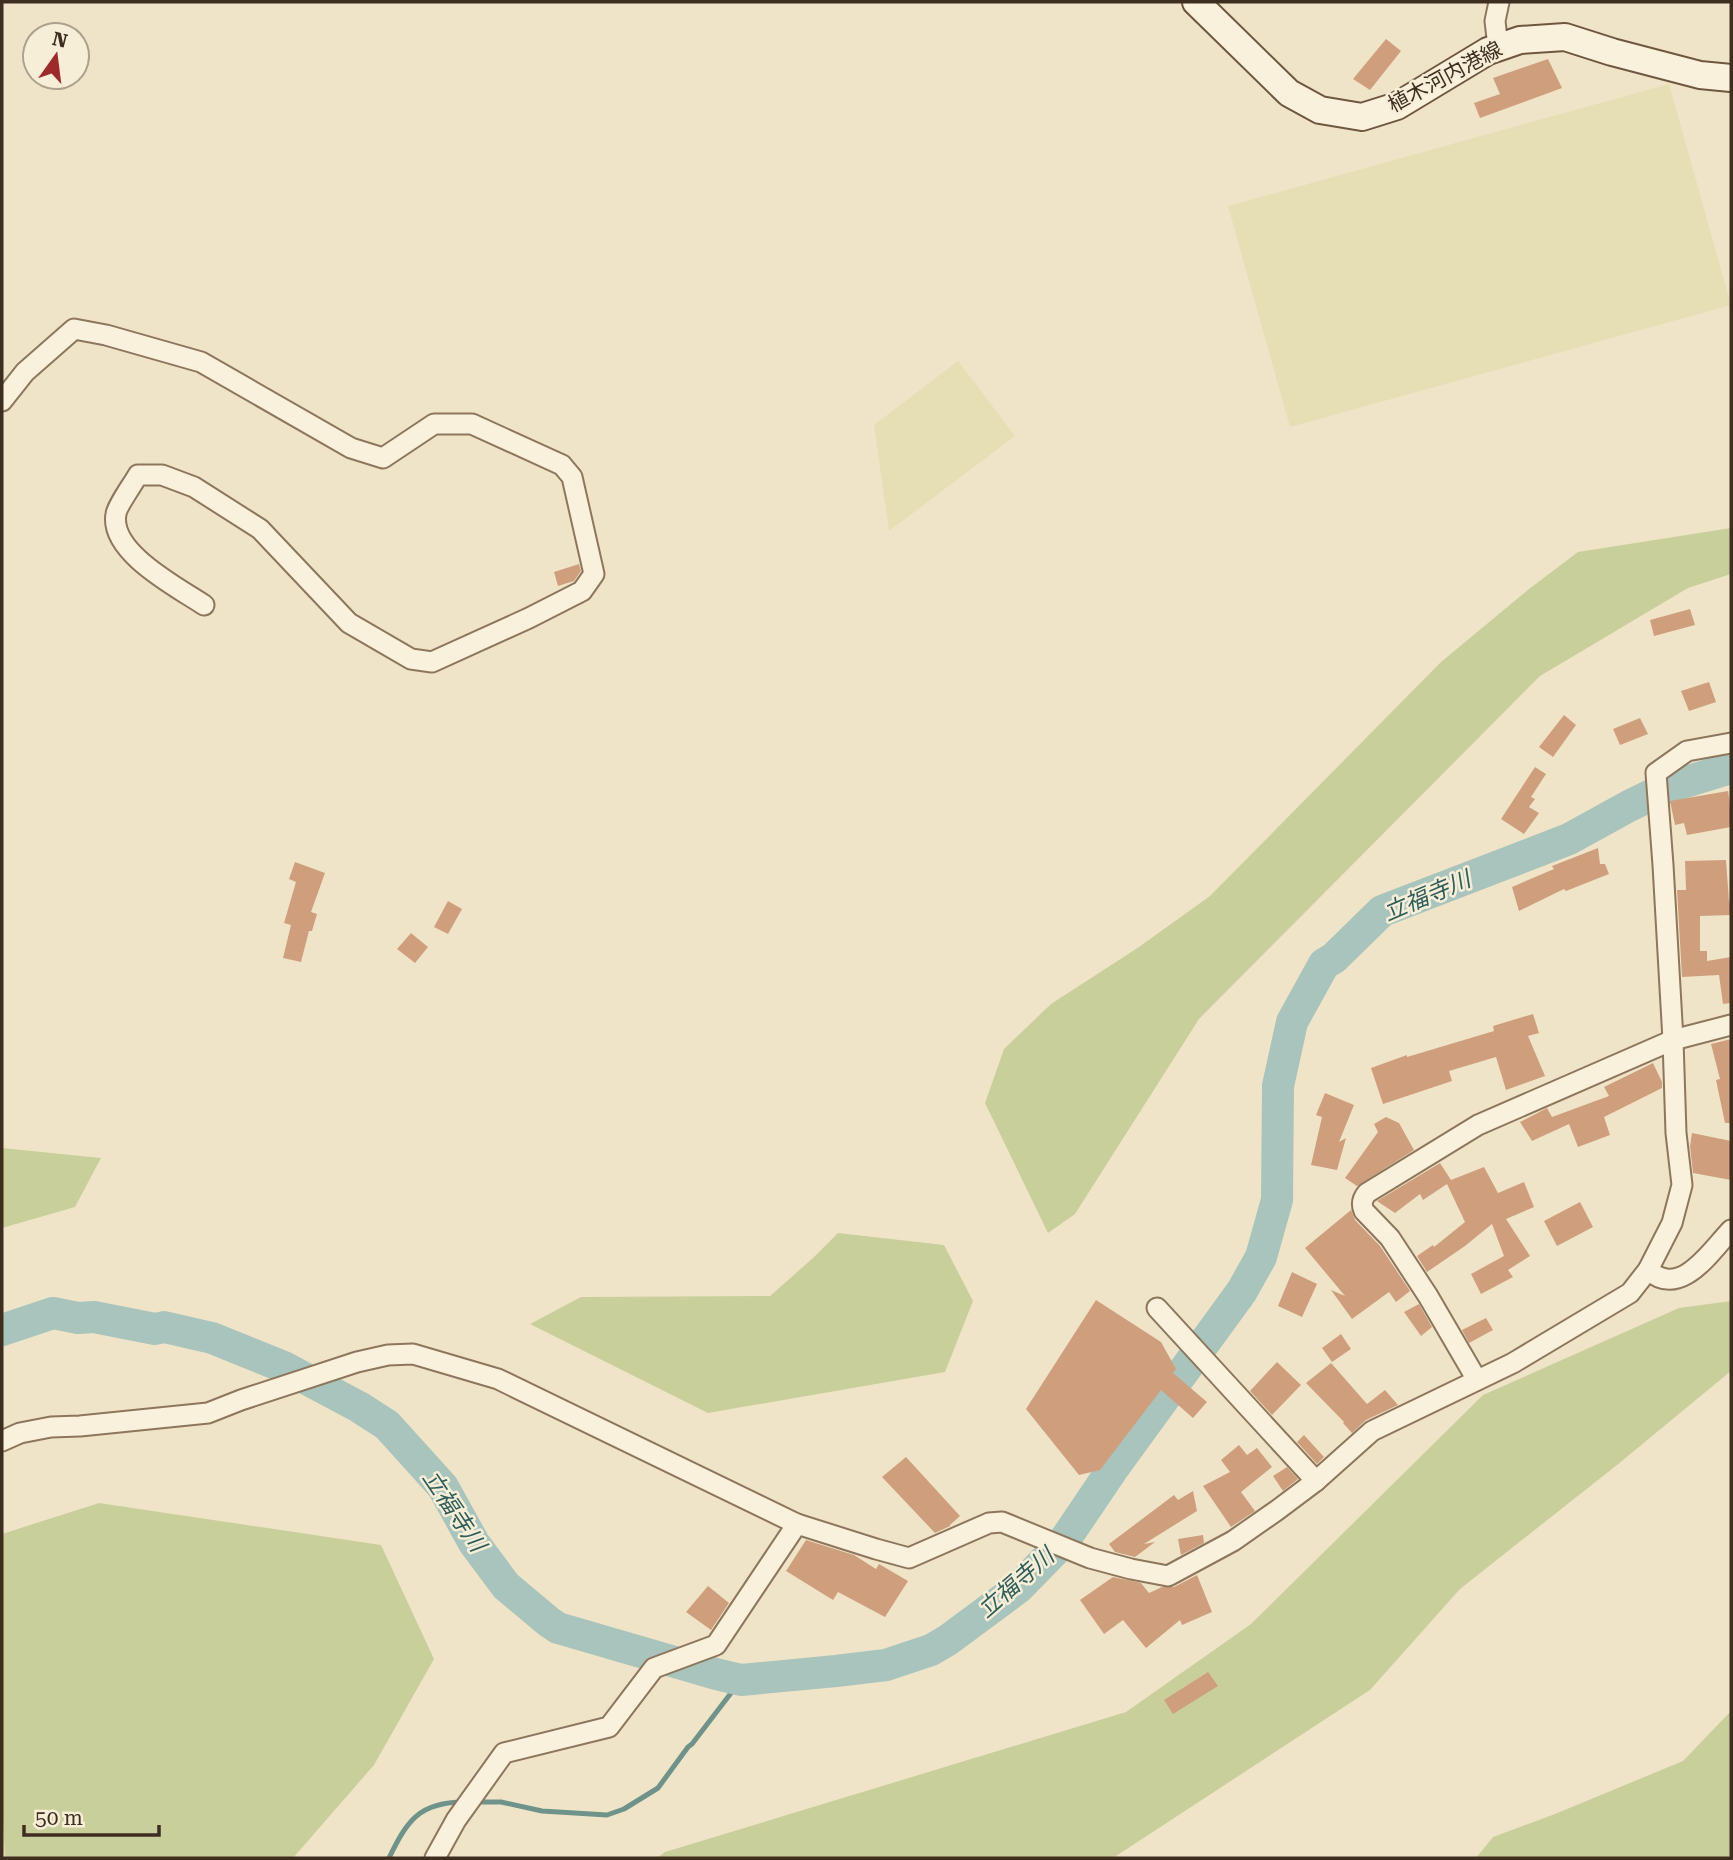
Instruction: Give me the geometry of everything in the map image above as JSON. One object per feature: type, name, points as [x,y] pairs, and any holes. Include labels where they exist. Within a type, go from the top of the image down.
[{"type":"main road","name":"植木河内港線","points":[[1196,2],[1289,93],[1320,110],[1362,117],[1397,106],[1488,51],[1520,40],[1565,37],[1700,75],[1731,78]]},
{"type":"street","points":[[1498,47],[1495,21],[1499,2]]},
{"type":"street","points":[[2,401],[25,372],[74,329],[106,335],[201,362],[351,448],[383,458],[434,424],[472,424],[562,465],[572,477],[594,574],[582,591],[529,618],[432,662],[411,659],[349,623],[260,529],[194,487],[162,475],[138,475],[116,513],[119,537],[138,561],[204,605]]},
{"type":"street","points":[[2,1441],[20,1433],[51,1427],[208,1413],[357,1362],[388,1355],[413,1354],[498,1379],[797,1524],[909,1558],[989,1523],[1002,1522],[1090,1558],[1168,1576],[1233,1541],[1276,1511],[1316,1481],[1372,1432],[1513,1363],[1630,1293],[1648,1270],[1672,1223],[1682,1185],[1676,1133],[1673,1040],[1656,773],[1687,751],[1731,743]]},
{"type":"street","points":[[1477,1380],[1428,1296],[1390,1238],[1364,1211],[1363,1198],[1478,1125],[1673,1040],[1731,1025]]},
{"type":"street","points":[[1648,1270],[1665,1280],[1676,1279],[1692,1272],[1731,1230]]},
{"type":"street","points":[[1157,1308],[1316,1481]]},
{"type":"street","points":[[435,1858],[461,1814],[504,1754],[609,1727],[654,1668],[716,1645],[797,1524]]},
{"type":"shaded area","points":[[1669,84],[1731,305],[1290,427],[1228,206]]},
{"type":"shaded area","points":[[958,361],[1015,436],[889,531],[874,425]]},
{"type":"green space","points":[[1731,528],[1731,574],[1688,588],[1540,676],[1199,1019],[1075,1214],[1048,1233],[985,1103],[1004,1049],[1051,1004],[1139,947],[1210,896],[1441,662],[1578,552]]},
{"type":"green space","points":[[2,1148],[101,1158],[75,1207],[2,1228]]},
{"type":"green space","points":[[838,1233],[944,1245],[973,1301],[945,1372],[708,1413],[530,1324],[581,1297],[770,1296]]},
{"type":"green space","points":[[1731,1301],[1731,1371],[1460,1589],[1370,1690],[1113,1858],[657,1858],[665,1852],[1126,1712],[1251,1624],[1483,1395],[1679,1308]]},
{"type":"green space","points":[[99,1503],[381,1545],[434,1659],[374,1765],[293,1858],[5,1858],[2,1802],[2,1534]]},
{"type":"green space","points":[[1731,1711],[1731,1858],[1476,1858],[1493,1837],[1683,1761]]},
{"type":"building","points":[[1386,39],[1401,51],[1370,90],[1353,79]]},
{"type":"building","points":[[1548,59],[1562,88],[1480,118],[1474,103],[1500,94],[1493,78]]},
{"type":"building","points":[[579,564],[581,571],[574,581],[558,586],[554,572]]},
{"type":"building","points":[[1690,609],[1695,625],[1654,636],[1650,620]]},
{"type":"building","points":[[1709,682],[1716,702],[1689,711],[1681,691]]},
{"type":"building","points":[[1564,715],[1576,725],[1553,757],[1539,747]]},
{"type":"building","points":[[1640,718],[1648,734],[1620,745],[1613,729]]},
{"type":"building","points":[[1535,767],[1546,774],[1531,797],[1535,799],[1529,807],[1539,813],[1524,834],[1501,819]]},
{"type":"building","points":[[1728,791],[1731,827],[1687,835],[1684,823],[1675,825],[1670,801]]},
{"type":"building","points":[[1598,848],[1600,864],[1605,864],[1609,874],[1566,891],[1564,889],[1519,911],[1512,887],[1554,869],[1552,866]]},
{"type":"building","points":[[1726,860],[1731,915],[1700,916],[1700,951],[1707,951],[1707,961],[1731,957],[1731,1003],[1723,1004],[1719,975],[1682,977],[1677,890],[1686,890],[1685,861]]},
{"type":"building","points":[[295,862],[325,873],[311,912],[317,914],[312,931],[309,931],[301,962],[283,958],[291,925],[284,923],[296,882],[289,879]]},
{"type":"building","points":[[448,901],[462,909],[448,934],[434,927]]},
{"type":"building","points":[[411,933],[428,947],[415,963],[397,949]]},
{"type":"building","points":[[1533,1014],[1539,1033],[1528,1036],[1545,1076],[1506,1090],[1496,1057],[1449,1071],[1452,1081],[1383,1104],[1371,1068],[1494,1031],[1493,1026]]},
{"type":"building","points":[[1731,1039],[1731,1123],[1725,1123],[1716,1080],[1720,1079],[1711,1044]]},
{"type":"building","points":[[1653,1063],[1662,1088],[1604,1117],[1610,1135],[1578,1147],[1569,1124],[1532,1141],[1520,1122],[1547,1108],[1552,1117],[1609,1096],[1604,1087]]},
{"type":"building","points":[[1325,1093],[1354,1105],[1339,1142],[1346,1138],[1337,1170],[1311,1165],[1322,1117],[1316,1115]]},
{"type":"building","points":[[1386,1117],[1399,1123],[1414,1150],[1357,1186],[1345,1178],[1378,1132],[1374,1124]]},
{"type":"building","points":[[1692,1133],[1731,1141],[1731,1180],[1693,1173],[1690,1146]]},
{"type":"building","points":[[1440,1163],[1451,1180],[1484,1167],[1498,1193],[1524,1182],[1534,1207],[1506,1219],[1530,1256],[1508,1270],[1513,1277],[1481,1294],[1471,1274],[1504,1256],[1492,1224],[1427,1272],[1417,1256],[1433,1245],[1434,1247],[1465,1222],[1447,1184],[1423,1200],[1420,1194],[1395,1213],[1377,1201]]},
{"type":"building","points":[[1580,1202],[1593,1227],[1557,1246],[1544,1221]]},
{"type":"building","points":[[1351,1210],[1355,1220],[1380,1246],[1410,1291],[1396,1302],[1389,1292],[1352,1319],[1331,1290],[1345,1296],[1305,1248]]},
{"type":"building","points":[[1292,1272],[1317,1284],[1302,1317],[1278,1306]]},
{"type":"building","points":[[1096,1300],[1161,1342],[1176,1369],[1173,1373],[1207,1402],[1193,1418],[1161,1390],[1100,1470],[1079,1475],[1026,1409]]},
{"type":"building","points":[[1419,1304],[1432,1327],[1421,1336],[1404,1312]]},
{"type":"building","points":[[1486,1318],[1493,1330],[1469,1343],[1462,1330]]},
{"type":"building","points":[[1341,1334],[1351,1349],[1332,1362],[1322,1348]]},
{"type":"building","points":[[1277,1362],[1301,1385],[1272,1415],[1250,1391]]},
{"type":"building","points":[[1331,1363],[1367,1404],[1385,1390],[1398,1405],[1366,1420],[1352,1433],[1306,1383]]},
{"type":"building","points":[[1304,1435],[1324,1457],[1317,1464],[1297,1442]]},
{"type":"building","points":[[1239,1445],[1247,1455],[1257,1448],[1272,1467],[1241,1492],[1255,1511],[1231,1527],[1203,1486],[1230,1472],[1221,1460]]},
{"type":"building","points":[[906,1457],[960,1516],[950,1526],[935,1533],[882,1477]]},
{"type":"building","points":[[1287,1467],[1298,1479],[1283,1491],[1273,1476]]},
{"type":"building","points":[[1193,1491],[1197,1511],[1144,1544],[1155,1542],[1135,1557],[1115,1552],[1109,1544],[1174,1495],[1178,1500]]},
{"type":"building","points":[[1203,1535],[1204,1543],[1181,1555],[1178,1539]]},
{"type":"building","points":[[806,1540],[854,1555],[876,1569],[879,1564],[908,1581],[885,1617],[838,1592],[833,1600],[786,1571]]},
{"type":"building","points":[[1197,1575],[1212,1612],[1182,1625],[1180,1620],[1146,1648],[1123,1620],[1104,1634],[1080,1600],[1113,1577],[1141,1583],[1149,1593],[1162,1587],[1174,1587]]},
{"type":"building","points":[[708,1586],[729,1603],[711,1630],[686,1612]]},
{"type":"building","points":[[1208,1672],[1218,1686],[1173,1714],[1164,1700]]},
{"type":"waterway","name":"立福寺川","points":[[2,1330],[53,1313],[78,1318],[94,1317],[155,1329],[164,1327],[212,1338],[284,1367],[359,1407],[387,1425],[443,1487],[474,1543],[506,1586],[558,1628],[741,1680],[886,1665],[931,1650],[948,1640],[1018,1588],[1064,1541],[1114,1467],[1242,1291],[1261,1257],[1277,1200],[1278,1086],[1292,1022],[1324,964],[1334,958],[1382,911],[1569,839],[1666,788],[1731,768]]},
{"type":"waterway","points":[[473,1802],[501,1802],[542,1811],[607,1815],[624,1809],[658,1788],[741,1680]]},
{"type":"waterway","points":[[389,1858],[416,1816],[436,1806],[464,1802]]}]
